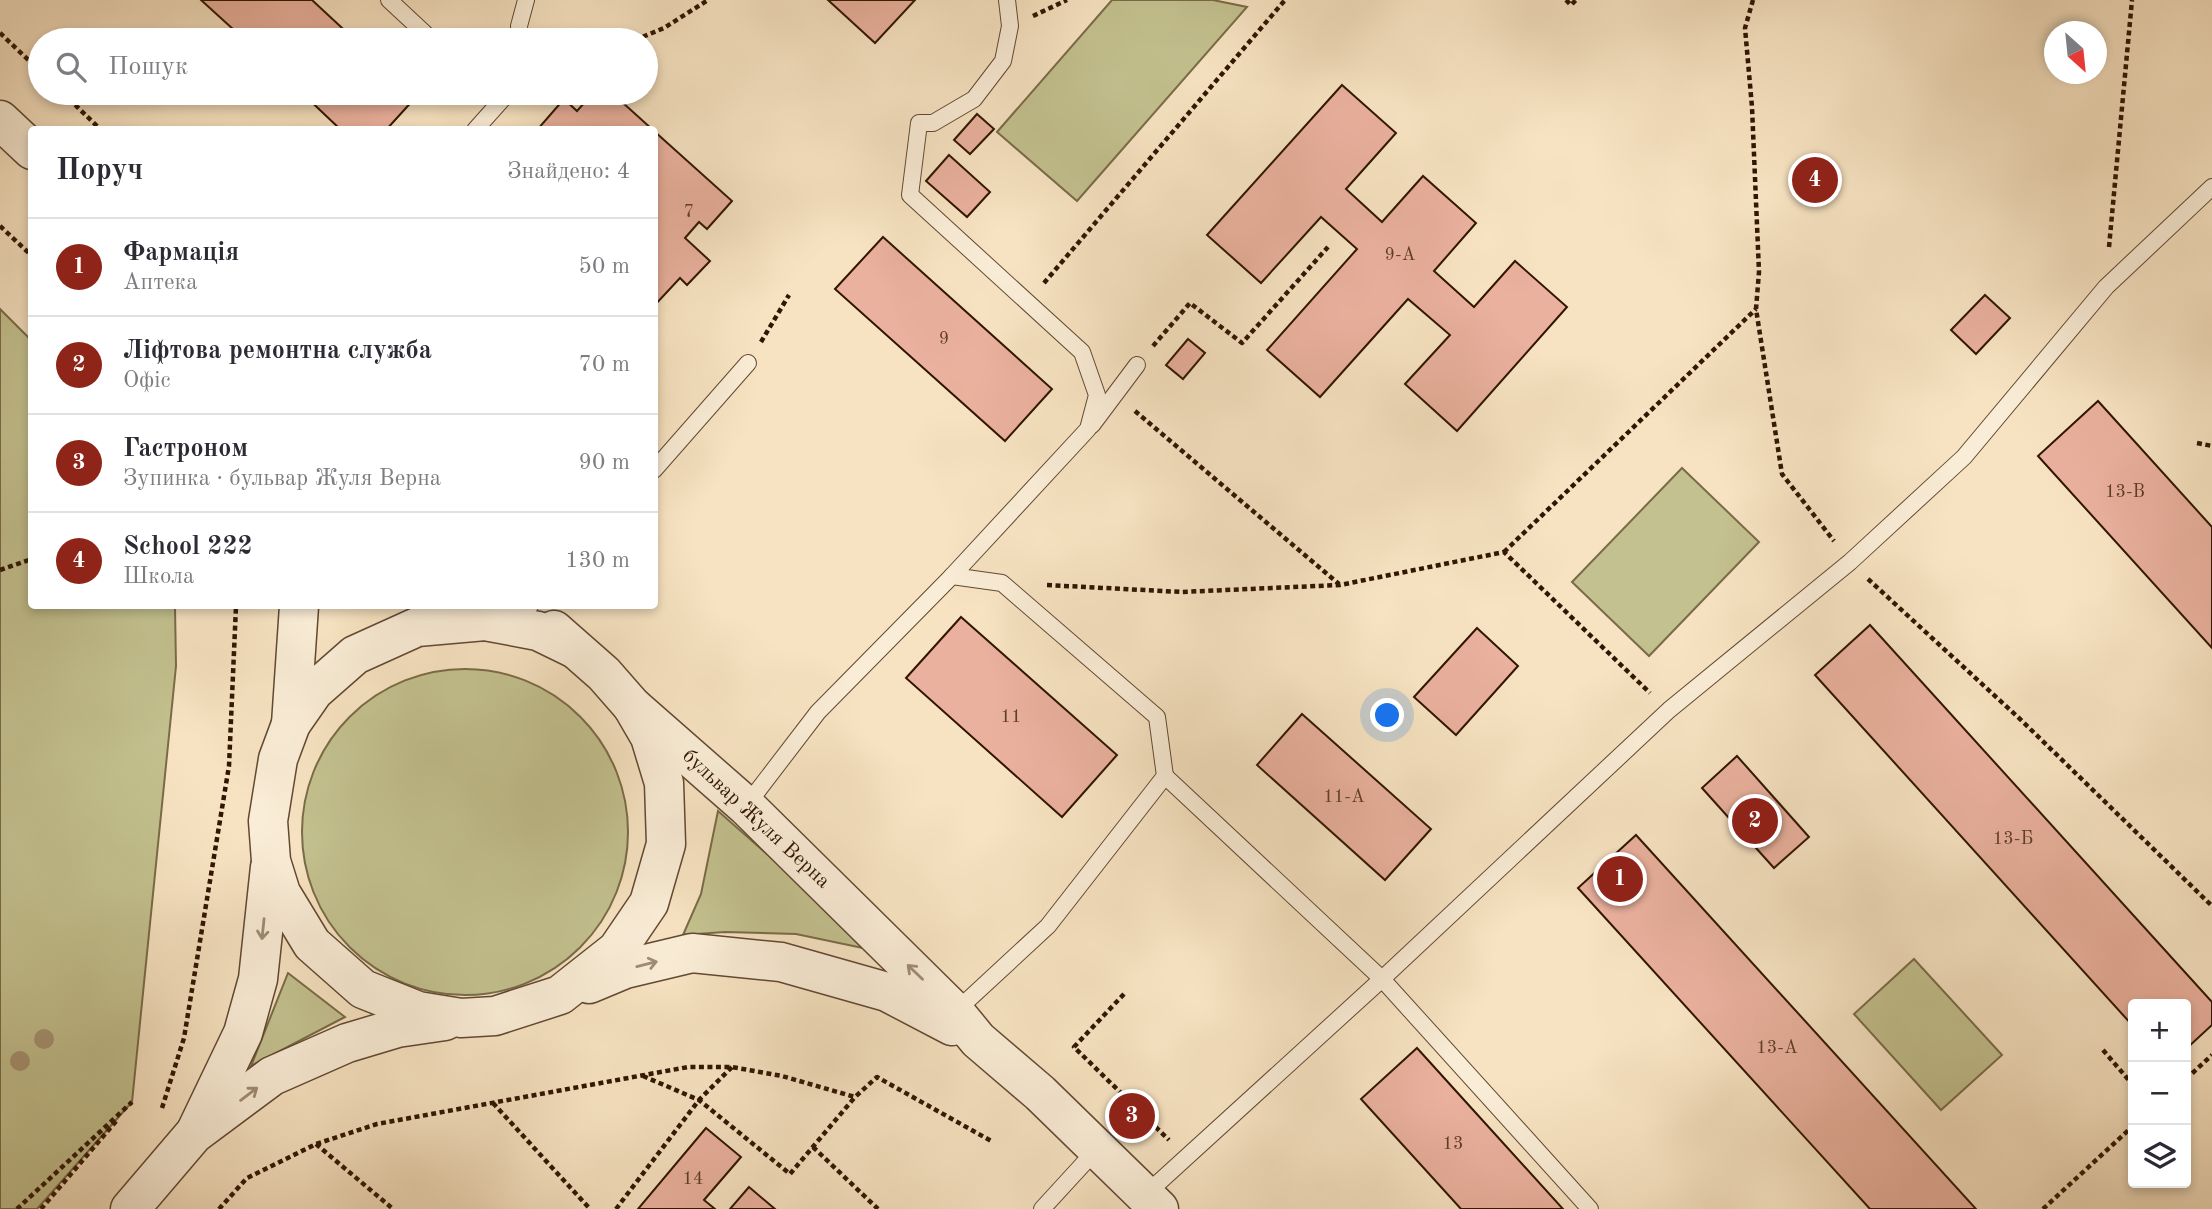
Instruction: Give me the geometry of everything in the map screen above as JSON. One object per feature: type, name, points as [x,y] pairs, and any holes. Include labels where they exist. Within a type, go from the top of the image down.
[{"type":"street","points":[[0,120],[28,146]]},
{"type":"street","points":[[291,724],[299,609]]},
{"type":"street","name":"бульвар Жуля Верна","points":[[532,609],[604,674],[632,706],[746,806],[967,1026],[1152,1202]]},
{"type":"street","points":[[194,1134],[243,1033],[258,979],[271,861],[268,821],[278,759],[291,724],[314,691],[355,655],[417,627],[485,621],[538,631],[573,648]]},
{"type":"street","points":[[560,995],[617,950],[649,903],[666,844],[664,783],[650,737],[632,706]]},
{"type":"street","points":[[271,861],[281,893],[312,944],[363,989],[418,1011],[461,1018]]},
{"type":"street","name":"бульвар Жуля Верна","points":[[461,1018],[495,1016],[625,970],[692,953],[781,962],[887,992],[967,1026]]},
{"type":"street","points":[[130,1209],[194,1134],[272,1076],[347,1043],[397,1028],[461,1018]]},
{"type":"lane","points":[[389,0],[419,28]]},
{"type":"lane","points":[[519,28],[526,0]]},
{"type":"lane","points":[[1007,0],[1010,26],[1003,61],[974,99],[933,124],[919,123],[910,195],[1082,352],[1097,395],[1088,429]]},
{"type":"lane","points":[[478,126],[492,105]]},
{"type":"lane","points":[[1152,1202],[1185,1157],[1382,979],[1668,710],[1850,562],[1964,457],[2105,287],[2212,187]]},
{"type":"lane","points":[[658,465],[748,363]]},
{"type":"lane","points":[[746,806],[818,712],[952,576],[1088,429],[1137,365]]},
{"type":"lane","points":[[952,576],[1002,583],[1157,717],[1165,776],[1382,979],[1590,1209]]},
{"type":"lane","points":[[967,1026],[1165,776]]},
{"type":"lane","points":[[1042,1209],[1097,1149]]},
{"type":"path","points":[[658,30],[708,0]]},
{"type":"path","points":[[1010,26],[1067,0]]},
{"type":"path","points":[[1028,303],[1285,0]]},
{"type":"path","points":[[1558,0],[1571,5]]},
{"type":"path","points":[[1566,0],[1571,5]]},
{"type":"path","points":[[1571,5],[1576,0]]},
{"type":"path","points":[[1753,0],[1745,28],[1752,107],[1759,258],[1756,309],[1782,474],[1850,562],[2020,719],[2212,906]]},
{"type":"path","points":[[2105,287],[2132,0]]},
{"type":"path","points":[[0,33],[28,60]]},
{"type":"path","points":[[75,105],[97,126]]},
{"type":"path","points":[[0,226],[28,252]]},
{"type":"path","points":[[1137,365],[1190,303],[1242,343],[1328,247]]},
{"type":"path","points":[[748,363],[789,295]]},
{"type":"path","points":[[1002,583],[1182,592],[1340,585],[1504,552],[1756,309]]},
{"type":"path","points":[[1116,395],[1340,585]]},
{"type":"path","points":[[2197,443],[2212,446]]},
{"type":"path","points":[[1504,552],[1668,710]]},
{"type":"path","points":[[0,570],[28,560]]},
{"type":"path","points":[[162,1108],[184,1038],[229,766],[236,609]]},
{"type":"path","points":[[1124,994],[1074,1047],[1185,1157]]},
{"type":"path","points":[[2103,1050],[2128,1079]]},
{"type":"path","points":[[2191,1074],[2212,1055]]},
{"type":"path","points":[[616,1209],[699,1100],[732,1067]]},
{"type":"path","points":[[219,1209],[247,1178],[316,1144],[377,1124],[642,1076],[688,1068],[732,1067],[782,1076],[855,1097]]},
{"type":"path","points":[[642,1076],[699,1100],[790,1174],[855,1097],[877,1077],[993,1142]]},
{"type":"path","points":[[17,1209],[132,1102],[41,1209]]},
{"type":"path","points":[[493,1103],[590,1209]]},
{"type":"path","points":[[2043,1209],[2128,1131]]},
{"type":"path","points":[[316,1144],[393,1209]]},
{"type":"path","points":[[813,1147],[878,1209]]},
{"type":"shaded area","points":[[1112,0],[1213,0],[1247,7],[1077,201],[997,132]]},
{"type":"shaded area","points":[[0,309],[28,337],[28,609],[175,609],[176,666],[132,1102],[37,1209],[0,1209]]},
{"type":"shaded area","points":[[1682,468],[1759,542],[1649,656],[1572,582]]},
{"type":"shaded area","points":[[465,669],[497,672],[527,681],[556,696],[580,717],[601,741],[616,770],[625,800],[628,832],[625,864],[616,894],[601,923],[580,947],[556,968],[527,983],[497,992],[465,995],[433,992],[403,983],[374,968],[350,947],[329,923],[314,894],[305,864],[302,832],[305,800],[314,770],[329,741],[350,717],[374,696],[403,681],[433,672]]},
{"type":"shaded area","points":[[718,811],[877,951],[796,934],[725,932],[683,935],[701,894]]},
{"type":"shaded area","points":[[1914,959],[2002,1055],[1941,1110],[1854,1014]]},
{"type":"shaded area","points":[[288,973],[345,1017],[251,1066]]},
{"type":"building","points":[[201,0],[312,0],[342,28],[232,28]]},
{"type":"building","points":[[828,0],[915,0],[875,43]]},
{"type":"building","points":[[1342,85],[1396,133],[1346,189],[1382,222],[1423,176],[1476,223],[1434,271],[1474,307],[1515,261],[1567,307],[1457,431],[1405,384],[1450,335],[1408,299],[1320,397],[1267,350],[1357,249],[1321,217],[1261,283],[1207,235]]},
{"type":"building","points":[[315,105],[409,105],[390,126],[337,126]]},
{"type":"building","points":[[559,105],[570,105],[577,111],[582,105],[625,105],[649,126],[540,126]]},
{"type":"building","points":[[977,114],[994,129],[970,154],[954,140]]},
{"type":"building","points":[[658,135],[732,201],[707,229],[699,222],[685,238],[710,261],[687,285],[680,278],[658,302]]},
{"type":"building","points":[[949,155],[990,192],[967,217],[926,181]]},
{"type":"building","points":[[883,237],[1052,389],[1005,441],[835,289]]},
{"type":"building","points":[[1985,295],[2010,318],[1976,354],[1951,330]]},
{"type":"building","points":[[1188,339],[1205,353],[1183,379],[1166,365]]},
{"type":"building","points":[[2098,401],[2212,527],[2212,648],[2038,456]]},
{"type":"building","points":[[961,617],[1117,755],[1062,817],[906,678]]},
{"type":"building","points":[[1870,625],[2212,1002],[2212,1025],[2191,1044],[2191,999],[2128,999],[2128,1020],[1815,675]]},
{"type":"building","points":[[1477,628],[1518,666],[1456,735],[1414,697]]},
{"type":"building","points":[[1302,714],[1431,829],[1385,880],[1257,765]]},
{"type":"building","points":[[1737,756],[1809,837],[1774,868],[1702,788]]},
{"type":"building","points":[[1636,835],[1976,1209],[1870,1209],[1578,888]]},
{"type":"building","points":[[1417,1048],[1563,1209],[1461,1209],[1361,1099]]},
{"type":"building","points":[[706,1128],[741,1157],[704,1200],[715,1209],[638,1209]]},
{"type":"building","points":[[749,1187],[775,1209],[730,1209]]},
{"type":"place","name":"School 222","points":[[1815,180]]},
{"type":"place","name":"Ліфтова ремонтна служба","points":[[1755,821]]},
{"type":"place","name":"Фармація","points":[[1620,879]]},
{"type":"place","name":"Гастроном","points":[[1132,1116]]}]
